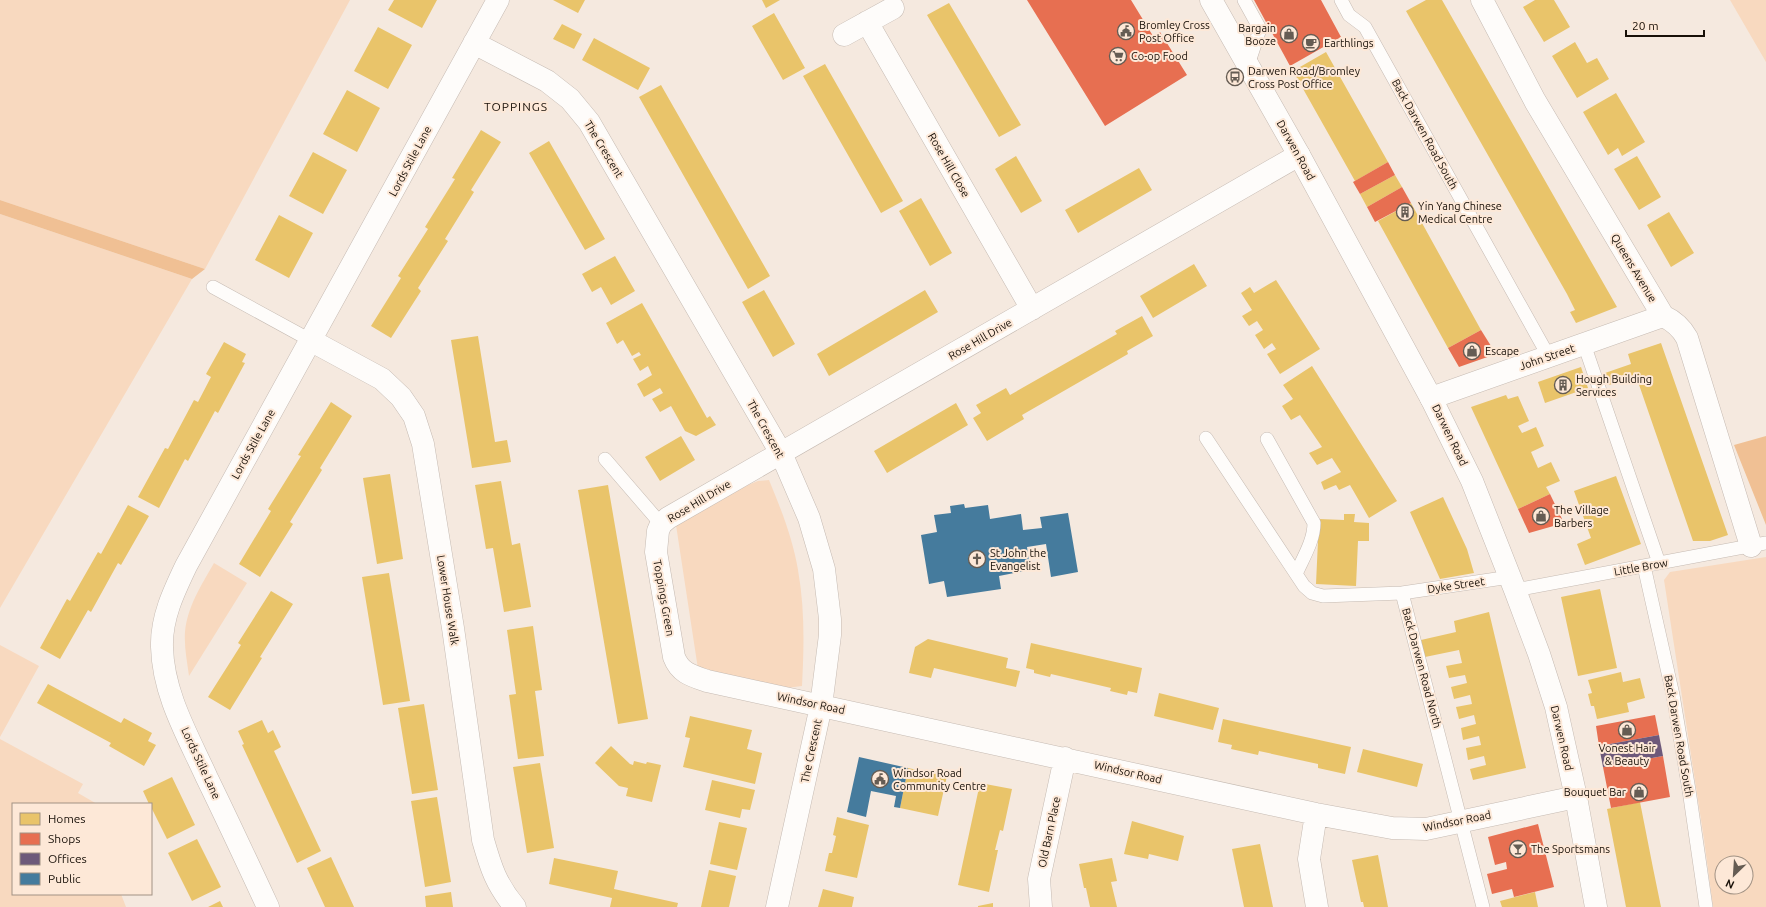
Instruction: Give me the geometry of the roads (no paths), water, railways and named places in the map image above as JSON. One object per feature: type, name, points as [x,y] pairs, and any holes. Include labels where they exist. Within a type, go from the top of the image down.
[{"type":"street","name":"Lords Stile Lane","points":[[268,907],[176,711],[164,676],[162,645],[165,620],[175,589],[310,340],[498,0]]},
{"type":"street","name":"Darwen Road","points":[[1211,0],[1299,155],[1432,398],[1472,481],[1513,583],[1539,654],[1556,707],[1576,797],[1596,907]]},
{"type":"street","name":"Queens Avenue","points":[[1482,0],[1535,101],[1663,316],[1673,320],[1687,338],[1758,545]]},
{"type":"street","points":[[844,35],[893,8]]},
{"type":"street","name":"Rose Hill Close","points":[[867,22],[1032,309]]},
{"type":"street","name":"The Crescent","points":[[474,43],[547,81],[570,99],[589,122],[781,453],[809,518],[824,569],[830,619],[830,635],[821,706],[777,907]]},
{"type":"street","name":"Rose Hill Drive","points":[[661,524],[668,518],[1299,155]]},
{"type":"street","name":"John Street","points":[[1432,398],[1663,316]]},
{"type":"street","name":"Lower House Walk","points":[[310,340],[382,379],[401,397],[414,416],[423,444],[453,628],[483,840],[490,866],[502,891],[515,907]]},
{"type":"street","name":"Toppings Green","points":[[661,524],[656,540],[656,552],[674,657],[682,671]]},
{"type":"street","name":"Windsor Road","points":[[682,671],[689,675],[708,681],[821,706],[1065,758],[1316,814],[1392,828],[1426,828],[1576,797]]},
{"type":"street","name":"Old Barn Place","points":[[1041,907],[1039,879],[1065,758]]},
{"type":"street","points":[[1316,814],[1309,859],[1317,907]]},
{"type":"lane","points":[[1244,0],[1260,29],[1248,65]]},
{"type":"lane","name":"Back Darwen Road South","points":[[1341,0],[1349,15],[1365,27],[1549,356]]},
{"type":"lane","points":[[213,287],[310,340]]},
{"type":"lane","points":[[1584,344],[1659,563]]},
{"type":"lane","name":"Back Darwen Road North","points":[[1206,438],[1304,586],[1312,593],[1323,596],[1402,593],[1483,907]]},
{"type":"lane","points":[[1267,440],[1314,523],[1314,531],[1309,546],[1296,574]]},
{"type":"lane","points":[[605,459],[661,524]]},
{"type":"lane","name":"Little Brow","points":[[1513,583],[1644,566],[1758,545]]},
{"type":"lane","name":"Back Darwen Road South","points":[[1644,566],[1673,695],[1706,907]]},
{"type":"lane","name":"Dyke Street","points":[[1402,593],[1513,583]]},
{"type":"place","name":"Bromley Cross Post Office","points":[[1126,31]]},
{"type":"place","name":"Bargain Booze","points":[[1289,34]]},
{"type":"place","name":"Earthlings","points":[[1311,43]]},
{"type":"place","name":"Co-op Food","points":[[1118,56]]},
{"type":"place","name":"Darwen Road/Bromley Cross Post Office","points":[[1235,77]]},
{"type":"place","name":"Yin Yang Chinese Medical Centre","points":[[1405,212]]},
{"type":"place","name":"Escape","points":[[1472,351]]},
{"type":"place","name":"Hough Building Services","points":[[1563,385]]},
{"type":"place","name":"The Village Barbers","points":[[1541,516]]},
{"type":"place","name":"St John the Evangelist","points":[[977,559]]},
{"type":"place","name":"Vonest Hair & Beauty","points":[[1627,730]]},
{"type":"place","name":"Windsor Road Community Centre","points":[[880,779]]},
{"type":"place","name":"Bouquet Bar","points":[[1639,792]]},
{"type":"place","name":"The Sportsmans","points":[[1518,849]]},
{"type":"district","name":"TOPPINGS","points":[[516,106]]}]
